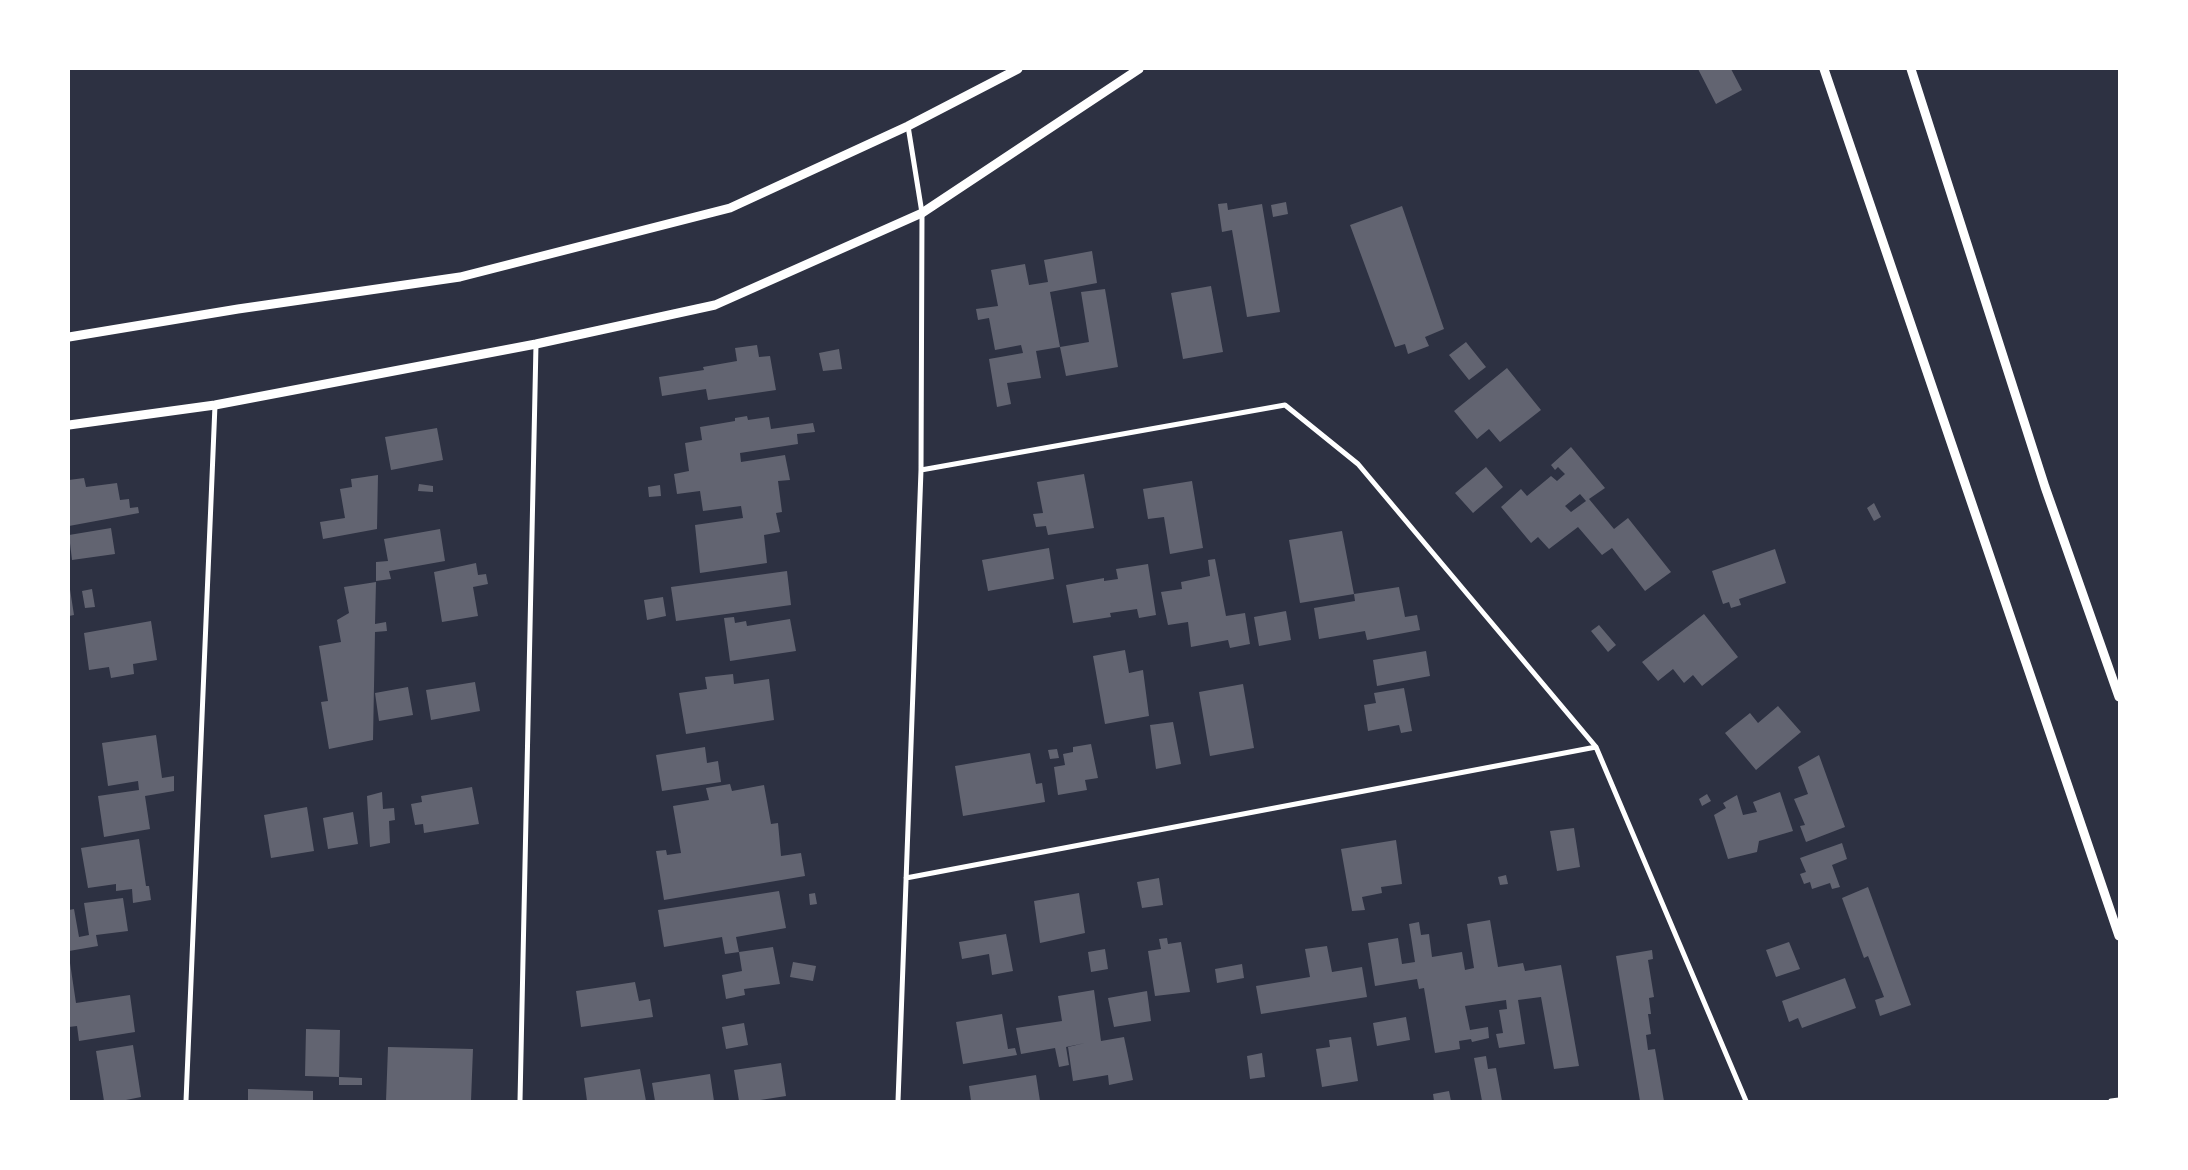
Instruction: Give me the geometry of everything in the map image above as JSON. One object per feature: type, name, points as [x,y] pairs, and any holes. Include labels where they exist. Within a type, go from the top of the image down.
[{"type":"street","points":[[69,337],[248,308],[460,277],[730,208],[908,126],[1006,72],[1018,69]]},
{"type":"street","points":[[69,425],[216,405],[536,344],[715,305],[922,213],[1139,69]]},
{"type":"street","points":[[1824,69],[2119,936]]},
{"type":"street","points":[[1911,69],[2045,487],[2119,697]]},
{"type":"street","points":[[898,1101],[921,470],[922,213],[908,126]]},
{"type":"street","points":[[520,1101],[536,344]]},
{"type":"street","points":[[186,1101],[216,405]]},
{"type":"street","points":[[921,470],[1285,405],[1358,464],[1596,747],[1746,1101]]},
{"type":"street","points":[[906,878],[1596,747]]},
{"type":"street","points":[[2111,1101],[2119,1100]]},
{"type":"building","points":[[1698,69],[1731,69],[1742,90],[1716,104]]},
{"type":"building","points":[[1286,202],[1288,214],[1273,217],[1271,205]]},
{"type":"building","points":[[1227,203],[1228,210],[1262,204],[1280,312],[1247,317],[1232,230],[1222,232],[1218,204]]},
{"type":"building","points":[[1402,206],[1444,329],[1425,337],[1429,346],[1408,354],[1405,344],[1395,347],[1350,225]]},
{"type":"building","points":[[1092,251],[1097,283],[1050,292],[1060,347],[1036,351],[1041,378],[1007,383],[1011,404],[997,407],[989,359],[1023,353],[1021,345],[995,350],[989,318],[978,320],[976,309],[998,306],[991,270],[1025,264],[1029,285],[1048,282],[1044,260]]},
{"type":"building","points":[[1211,286],[1223,352],[1183,359],[1171,293]]},
{"type":"building","points":[[1105,289],[1118,367],[1066,376],[1060,347],[1089,342],[1081,292]]},
{"type":"building","points":[[1466,342],[1486,367],[1469,380],[1449,355]]},
{"type":"building","points":[[757,345],[759,357],[770,356],[776,390],[708,400],[706,389],[662,396],[659,377],[704,370],[703,367],[737,361],[735,348]]},
{"type":"building","points":[[839,349],[842,369],[823,371],[819,353]]},
{"type":"building","points":[[1507,368],[1541,410],[1500,442],[1489,429],[1477,439],[1454,411]]},
{"type":"building","points":[[747,416],[748,420],[769,417],[771,429],[813,423],[815,432],[797,434],[798,444],[740,453],[741,462],[785,455],[790,480],[778,481],[782,512],[776,513],[780,532],[764,535],[767,563],[700,573],[695,525],[743,518],[741,506],[703,511],[700,491],[677,494],[674,474],[689,471],[685,443],[702,440],[700,427],[735,421],[735,418]]},
{"type":"building","points":[[437,428],[443,460],[391,470],[385,437]]},
{"type":"building","points":[[1571,447],[1605,488],[1589,499],[1614,529],[1628,518],[1671,572],[1645,591],[1612,548],[1602,555],[1578,527],[1549,549],[1538,537],[1531,543],[1501,507],[1521,489],[1527,496],[1551,476],[1557,481],[1565,474],[1558,467],[1555,470],[1551,465]],"holes":[[[1580,494],[1586,501],[1571,512],[1565,506]]]},
{"type":"building","points":[[1486,467],[1503,487],[1473,513],[1455,493]]},
{"type":"building","points":[[1084,474],[1094,528],[1048,535],[1046,526],[1036,527],[1033,514],[1043,513],[1037,482]]},
{"type":"building","points":[[378,475],[377,529],[323,539],[320,522],[345,518],[340,489],[352,487],[351,479]]},
{"type":"building","points":[[84,478],[86,487],[117,483],[120,500],[129,499],[130,508],[138,507],[139,513],[69,526],[69,480]]},
{"type":"building","points":[[1192,481],[1203,548],[1170,554],[1164,517],[1148,519],[1143,489]]},
{"type":"building","points":[[419,484],[433,486],[433,492],[418,491]]},
{"type":"building","points":[[660,485],[661,496],[649,497],[648,487]]},
{"type":"building","points":[[1874,503],[1881,517],[1874,521],[1867,508]]},
{"type":"building","points":[[111,528],[115,554],[72,560],[69,535]]},
{"type":"building","points":[[440,529],[445,561],[389,571],[391,579],[376,581],[376,562],[388,561],[384,539]]},
{"type":"building","points":[[1342,531],[1354,594],[1300,603],[1289,540]]},
{"type":"building","points":[[1049,548],[1054,579],[988,591],[982,560]]},
{"type":"building","points":[[1775,549],[1786,583],[1739,599],[1741,605],[1731,608],[1729,602],[1723,604],[1712,571]]},
{"type":"building","points":[[1215,559],[1226,616],[1245,613],[1250,644],[1230,648],[1228,640],[1191,647],[1188,622],[1168,625],[1161,592],[1182,589],[1181,582],[1210,576],[1208,560]]},
{"type":"building","points":[[476,563],[478,575],[486,574],[488,584],[473,587],[478,616],[442,622],[434,572]]},
{"type":"building","points":[[1148,564],[1156,615],[1139,618],[1137,609],[1110,613],[1111,617],[1073,623],[1066,585],[1104,578],[1104,581],[1118,579],[1116,569]]},
{"type":"building","points":[[787,571],[791,605],[676,621],[671,587]]},
{"type":"building","points":[[376,582],[375,624],[386,622],[387,631],[375,632],[373,740],[329,749],[321,702],[328,701],[319,646],[341,642],[337,620],[349,613],[344,587]]},
{"type":"building","points":[[69,583],[74,615],[69,616]]},
{"type":"building","points":[[1399,587],[1405,617],[1417,615],[1420,630],[1367,640],[1365,631],[1319,639],[1314,608],[1355,601],[1354,594]]},
{"type":"building","points":[[92,589],[95,607],[85,608],[82,591]]},
{"type":"building","points":[[663,597],[666,616],[647,620],[644,600]]},
{"type":"building","points":[[1286,611],[1291,640],[1259,646],[1254,617]]},
{"type":"building","points":[[1704,614],[1738,657],[1702,686],[1693,675],[1684,683],[1673,669],[1658,681],[1642,662]]},
{"type":"building","points":[[734,617],[735,623],[746,621],[747,626],[790,619],[796,651],[730,661],[724,618]]},
{"type":"building","points":[[151,621],[157,660],[133,664],[134,674],[111,678],[109,667],[89,670],[84,633]]},
{"type":"building","points":[[1599,625],[1616,645],[1608,652],[1591,631]]},
{"type":"building","points":[[1125,650],[1129,673],[1143,670],[1149,716],[1105,724],[1093,656]]},
{"type":"building","points":[[1426,651],[1430,676],[1377,686],[1373,660]]},
{"type":"building","points":[[733,674],[734,684],[769,679],[774,720],[686,734],[679,693],[707,689],[705,677]]},
{"type":"building","points":[[475,682],[480,711],[431,720],[426,690]]},
{"type":"building","points":[[1243,684],[1254,748],[1210,756],[1199,692]]},
{"type":"building","points":[[408,687],[413,715],[379,721],[375,693]]},
{"type":"building","points":[[1404,688],[1412,731],[1401,733],[1399,725],[1368,731],[1364,705],[1376,703],[1374,693]]},
{"type":"building","points":[[1778,706],[1801,732],[1756,770],[1725,733],[1750,713],[1758,723]]},
{"type":"building","points":[[1173,722],[1181,764],[1156,769],[1150,725]]},
{"type":"building","points":[[156,735],[162,778],[174,776],[174,791],[145,796],[150,829],[104,837],[98,796],[139,790],[138,781],[108,786],[102,743]]},
{"type":"building","points":[[1091,744],[1098,778],[1085,780],[1087,790],[1058,795],[1054,767],[1065,765],[1063,754],[1073,752],[1073,747]]},
{"type":"building","points":[[705,747],[707,763],[718,761],[721,782],[662,791],[656,755]]},
{"type":"building","points":[[1057,749],[1059,758],[1050,759],[1048,750]]},
{"type":"building","points":[[1030,753],[1036,784],[1042,783],[1045,802],[963,816],[955,766]]},
{"type":"building","points":[[1819,755],[1845,827],[1806,842],[1800,826],[1805,825],[1794,799],[1808,794],[1798,767]]},
{"type":"building","points":[[730,784],[732,791],[764,785],[771,824],[778,823],[781,856],[801,853],[805,876],[664,900],[656,851],[666,850],[667,855],[681,853],[673,806],[709,800],[706,788]]},
{"type":"building","points":[[472,787],[479,824],[424,833],[423,824],[415,825],[411,804],[422,802],[421,796]]},
{"type":"building","points":[[382,792],[383,809],[394,808],[395,820],[389,821],[390,843],[370,847],[367,796]]},
{"type":"building","points":[[1780,792],[1793,831],[1759,841],[1757,852],[1728,859],[1714,815],[1726,808],[1723,803],[1737,795],[1743,815],[1757,812],[1753,802]]},
{"type":"building","points":[[1707,794],[1711,801],[1702,806],[1699,799]]},
{"type":"building","points":[[307,807],[314,851],[271,858],[264,815]]},
{"type":"building","points":[[353,812],[358,844],[328,849],[323,818]]},
{"type":"building","points":[[1574,828],[1580,867],[1557,871],[1550,831]]},
{"type":"building","points":[[139,839],[146,886],[149,886],[151,900],[133,903],[132,889],[116,891],[116,884],[88,888],[81,848]]},
{"type":"building","points":[[1396,840],[1402,884],[1381,887],[1382,893],[1362,897],[1365,910],[1352,911],[1341,849]]},
{"type":"building","points":[[1842,843],[1847,859],[1832,865],[1840,887],[1832,889],[1830,883],[1812,889],[1810,882],[1804,884],[1800,874],[1806,872],[1800,858]]},
{"type":"building","points":[[1506,875],[1508,884],[1500,885],[1498,877]]},
{"type":"building","points":[[1159,878],[1163,905],[1142,908],[1137,882]]},
{"type":"building","points":[[1868,887],[1911,1005],[1880,1016],[1875,1000],[1884,997],[1868,956],[1864,958],[1842,898]]},
{"type":"building","points":[[779,891],[786,928],[736,937],[739,952],[725,954],[722,937],[664,947],[658,910]]},
{"type":"building","points":[[815,893],[817,904],[810,905],[809,894]]},
{"type":"building","points":[[1079,893],[1085,933],[1040,943],[1034,901]]},
{"type":"building","points":[[123,898],[128,931],[96,935],[98,946],[69,951],[69,910],[74,909],[79,937],[89,935],[84,903]]},
{"type":"building","points":[[1490,920],[1498,967],[1523,963],[1525,971],[1561,965],[1579,1066],[1554,1069],[1541,997],[1518,1000],[1525,1044],[1499,1048],[1496,1034],[1503,1033],[1499,1010],[1507,1009],[1506,1000],[1465,1006],[1470,1030],[1488,1027],[1489,1038],[1472,1042],[1471,1039],[1459,1041],[1460,1049],[1435,1053],[1424,988],[1419,989],[1417,979],[1375,986],[1368,943],[1398,938],[1402,964],[1415,962],[1409,924],[1419,922],[1421,935],[1429,934],[1432,957],[1462,952],[1465,970],[1474,968],[1467,924]]},
{"type":"building","points":[[1006,934],[1013,971],[992,975],[989,954],[962,959],[959,942]]},
{"type":"building","points":[[1167,938],[1168,944],[1181,942],[1190,992],[1155,996],[1148,951],[1161,949],[1159,939]]},
{"type":"building","points":[[1789,942],[1800,969],[1776,977],[1766,950]]},
{"type":"building","points":[[1327,946],[1332,972],[1362,967],[1367,997],[1261,1014],[1256,986],[1310,977],[1305,949]]},
{"type":"building","points":[[773,947],[780,984],[744,989],[745,995],[726,999],[722,975],[742,971],[739,952]]},
{"type":"building","points":[[1105,949],[1108,969],[1091,972],[1088,952]]},
{"type":"building","points":[[1652,950],[1653,959],[1648,960],[1654,997],[1649,998],[1651,1014],[1648,1014],[1651,1034],[1646,1035],[1648,1050],[1655,1049],[1664,1101],[1640,1101],[1616,956]]},
{"type":"building","points":[[793,962],[816,966],[813,981],[790,977]]},
{"type":"building","points":[[70,963],[76,1003],[130,995],[135,1032],[79,1041],[77,1026],[69,1027]]},
{"type":"building","points":[[1242,964],[1244,978],[1217,983],[1215,969]]},
{"type":"building","points":[[1845,978],[1856,1008],[1802,1028],[1798,1018],[1789,1022],[1782,1001]]},
{"type":"building","points":[[635,982],[639,1001],[650,999],[653,1017],[581,1027],[576,991]]},
{"type":"building","points":[[1094,990],[1101,1041],[1124,1037],[1133,1080],[1109,1085],[1108,1075],[1073,1081],[1068,1047],[1085,1043],[1066,1047],[1069,1065],[1059,1067],[1055,1048],[1021,1054],[1016,1028],[1062,1021],[1058,996]]},
{"type":"building","points":[[1147,991],[1151,1021],[1114,1027],[1108,998]]},
{"type":"building","points":[[1002,1014],[1008,1049],[1015,1048],[1017,1055],[963,1064],[956,1022]]},
{"type":"building","points":[[1406,1017],[1410,1040],[1377,1046],[1373,1023]]},
{"type":"building","points":[[744,1023],[748,1045],[726,1049],[722,1027]]},
{"type":"building","points":[[306,1029],[340,1030],[339,1077],[305,1076]]},
{"type":"building","points":[[1351,1037],[1358,1081],[1322,1087],[1316,1049],[1330,1047],[1329,1040]]},
{"type":"building","points":[[133,1045],[141,1097],[121,1101],[104,1101],[96,1051]]},
{"type":"building","points":[[388,1047],[473,1049],[471,1101],[386,1101]]},
{"type":"building","points":[[1262,1053],[1265,1077],[1250,1079],[1247,1056]]},
{"type":"building","points":[[1486,1056],[1488,1069],[1496,1068],[1502,1101],[1482,1101],[1474,1058]]},
{"type":"building","points":[[781,1063],[786,1096],[754,1101],[739,1101],[734,1070]]},
{"type":"building","points":[[640,1069],[646,1101],[587,1101],[584,1078]]},
{"type":"building","points":[[710,1074],[714,1101],[655,1101],[652,1083]]},
{"type":"building","points":[[1036,1075],[1040,1101],[971,1101],[969,1086]]},
{"type":"building","points":[[339,1077],[362,1078],[362,1085],[339,1085]]},
{"type":"building","points":[[248,1089],[313,1091],[313,1101],[248,1101]]},
{"type":"building","points":[[1449,1091],[1451,1101],[1434,1101],[1433,1094]]}]
